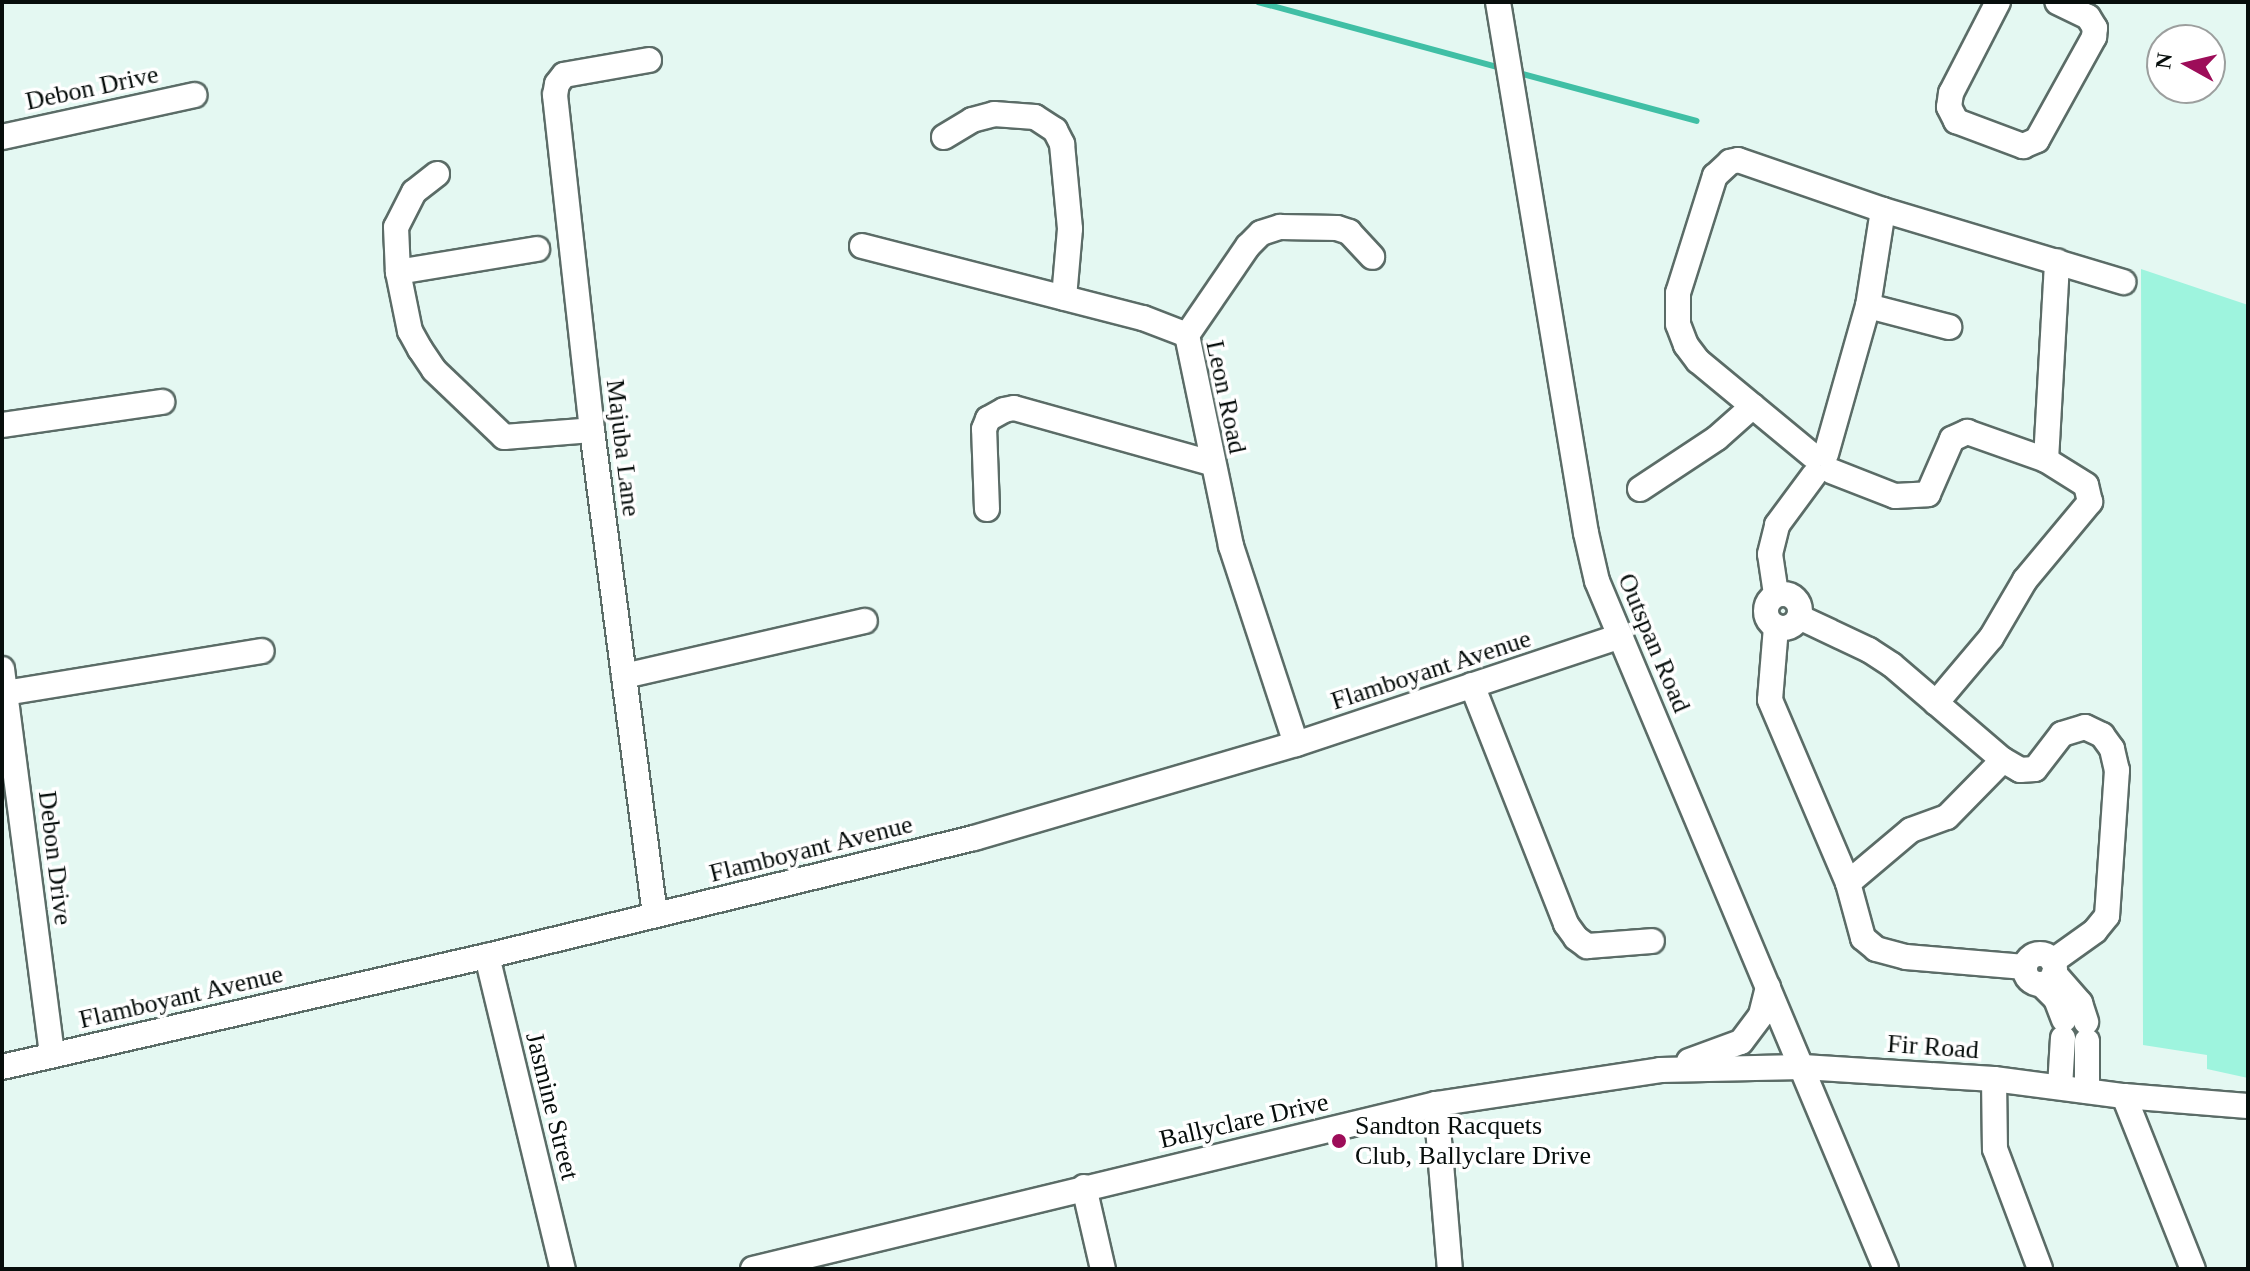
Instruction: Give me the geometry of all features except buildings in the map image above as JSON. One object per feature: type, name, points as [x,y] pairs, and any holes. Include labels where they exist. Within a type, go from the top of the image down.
[{"type":"street","name":"Outspan Road","points":[[1498,2],[1590,558],[1886,1269]]},
{"type":"street","points":[[1998,2],[1951,93],[1949,107],[1956,121],[2023,146],[2037,140],[2094,37],[2095,28],[2088,17],[2057,2]]},
{"type":"street","name":"Majuba Lane","points":[[649,60],[564,75],[557,84],[592,430],[655,915]]},
{"type":"street","name":"Debon Drive","points":[[2,137],[194,95]]},
{"type":"street","points":[[944,137],[972,120],[994,114],[1035,117],[1055,130],[1062,144],[1070,229],[1064,298]]},
{"type":"street","points":[[1936,703],[1991,638],[2025,580],[2090,502],[2086,485],[2046,460],[1967,432],[1952,439],[1928,494],[1895,496],[1821,464],[1698,361],[1686,345],[1678,324],[1678,293],[1715,176],[1722,167],[1738,160],[1883,210],[2123,282]]},
{"type":"street","points":[[437,174],[414,192],[398,220],[398,272],[410,331],[420,349],[434,370],[494,431],[504,437],[592,430]]},
{"type":"street","points":[[1776,594],[1770,554],[1777,525],[1821,464],[1868,306],[1883,210]]},
{"type":"street","points":[[1187,335],[1248,246],[1261,233],[1280,227],[1337,228],[1349,232],[1372,257]]},
{"type":"street","name":"Leon Road","points":[[862,246],[1143,318],[1187,335],[1211,463],[1231,546],[1296,744]]},
{"type":"street","points":[[398,272],[537,249]]},
{"type":"street","points":[[2046,460],[2057,261]]},
{"type":"street","points":[[1868,306],[1949,327]]},
{"type":"street","points":[[2,425],[162,402]]},
{"type":"street","points":[[1640,489],[1717,438],[1753,406]]},
{"type":"street","points":[[987,509],[984,429],[988,419],[1004,410],[1014,408],[1211,463]]},
{"type":"street","points":[[1776,594],[1790,594],[1795,598],[1799,617],[1869,650],[2003,760],[2020,770],[2035,769],[2062,734],[2085,727],[2102,735],[2112,749],[2117,770],[2107,916],[2095,931],[2043,971],[1906,957],[1876,949],[1863,938],[1848,883],[1770,700],[1776,627],[1766,611],[1771,598],[1776,594]]},
{"type":"street","points":[[1776,627],[1790,627],[1799,617]]},
{"type":"street","points":[[624,676],[865,621]]},
{"type":"street","name":"Flamboyant Avenue","points":[[2,1067],[487,956],[974,838],[1296,744],[1620,636]]},
{"type":"street","points":[[5,693],[262,651]]},
{"type":"street","name":"Debon Drive","points":[[2,669],[52,1055]]},
{"type":"street","points":[[1472,685],[1566,924],[1576,938],[1587,946],[1652,941]]},
{"type":"street","points":[[1848,883],[1911,830],[1947,817],[2003,760]]},
{"type":"street","name":"Jasmine Street","points":[[487,956],[563,1269]]},
{"type":"street","points":[[2043,971],[2073,1032],[2087,1091]]},
{"type":"street","points":[[1660,1070],[1741,1042],[1761,1015],[1768,987]]},
{"type":"street","points":[[2060,1087],[2073,1032]]},
{"type":"street","name":"Ballyclare Drive","points":[[753,1269],[1436,1104],[1660,1070],[1803,1067]]},
{"type":"street","name":"Fir Road","points":[[1803,1067],[1994,1079],[2124,1096],[2248,1106]]},
{"type":"street","points":[[1994,1079],[1995,1149],[2040,1269]]},
{"type":"street","points":[[2124,1096],[2193,1269]]},
{"type":"street","points":[[1436,1104],[1450,1269]]},
{"type":"street","points":[[1084,1187],[1103,1269]]},
{"type":"green space","points":[[2141,269],[2248,305],[2248,1078],[2207,1069],[2207,1055],[2143,1045]]},
{"type":"waterway","points":[[1258,2],[1504,69]]},
{"type":"waterway","points":[[1515,72],[1697,121]]},
{"type":"place","name":"Sandton Racquets Club, Ballyclare Drive","points":[[1339,1141]]}]
